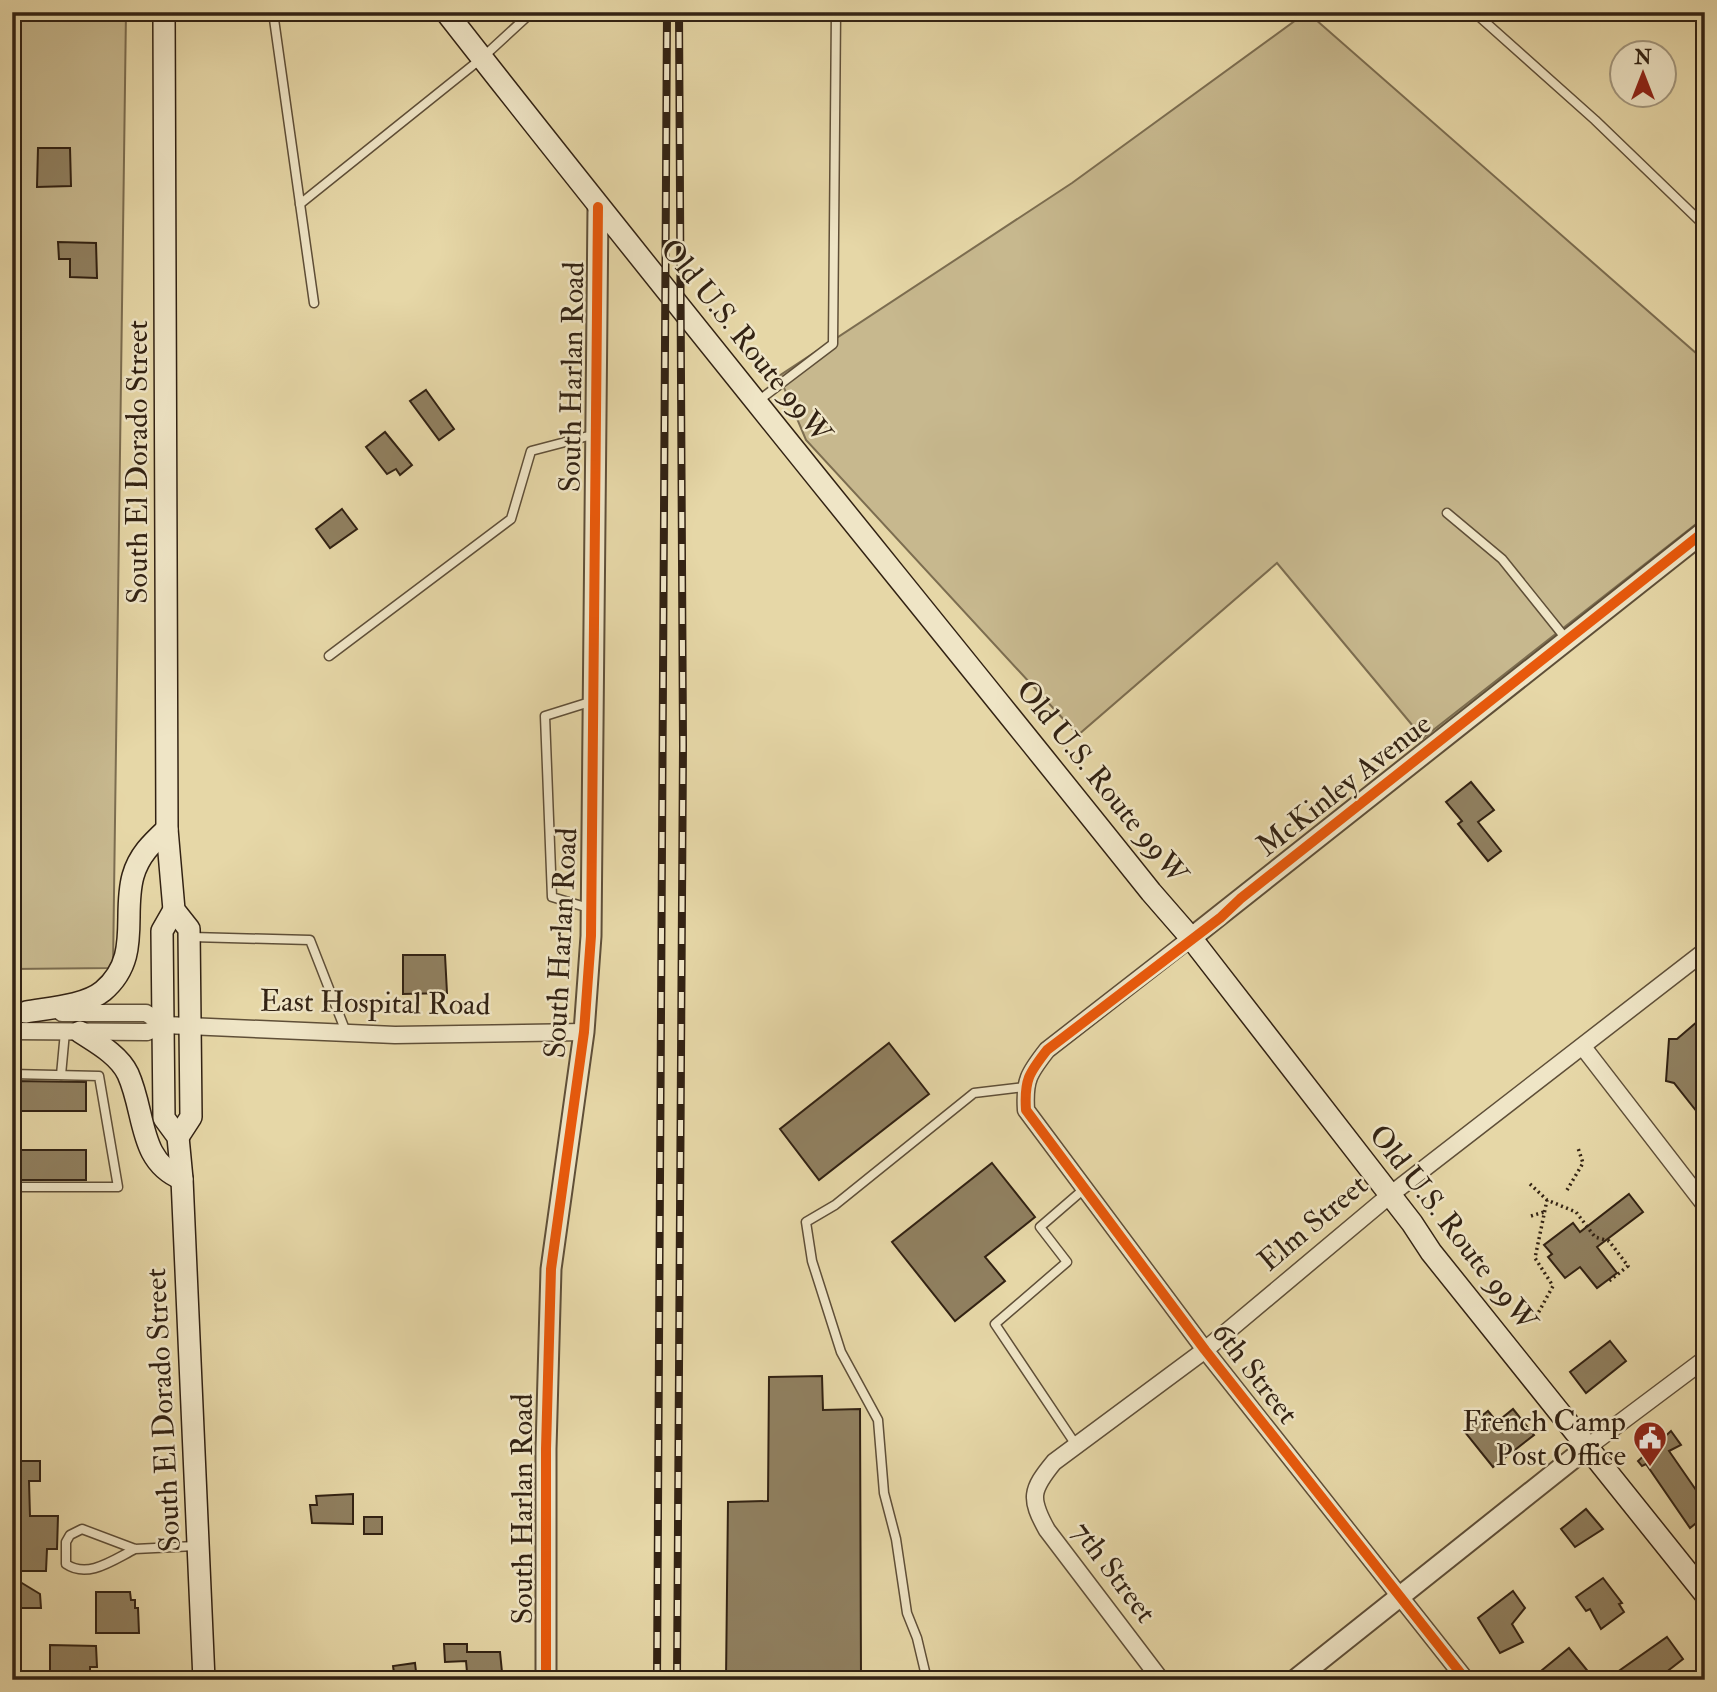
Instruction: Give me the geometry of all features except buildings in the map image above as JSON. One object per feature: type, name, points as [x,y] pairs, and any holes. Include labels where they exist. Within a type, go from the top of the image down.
[{"type":"main road","name":"South El Dorado Street","points":[[164,12],[167,829],[174,910],[189,929],[192,1026],[191,1117],[178,1137]]},
{"type":"main road","name":"Old U.S. Route 99W","points":[[446,12],[598,207],[758,401],[1150,892],[1191,938],[1431,1252],[1548,1396],[1588,1452],[1705,1594]]},
{"type":"main road","points":[[19,1012],[81,1000],[102,992],[118,972],[129,945],[133,877],[145,849],[167,829]]},
{"type":"main road","name":"South El Dorado Street","points":[[174,910],[162,931],[164,1118],[178,1137],[182,1179],[204,1680]]},
{"type":"main road","points":[[73,1031],[113,1055],[127,1072],[154,1160],[166,1173],[182,1179]]},
{"type":"street","name":"South Harlan Road","points":[[546,1680],[546,1449],[551,1269],[584,1032],[592,909],[598,207]]},
{"type":"street","name":"McKinley Avenue","points":[[1025,1087],[1031,1070],[1047,1050],[1705,531]]},
{"type":"street","name":"Elm Street","points":[[1034,1494],[1036,1483],[1054,1462],[1205,1350],[1390,1195],[1705,951]]},
{"type":"street","points":[[19,1012],[146,1013],[164,1025]]},
{"type":"street","points":[[12,1031],[147,1032],[164,1025]]},
{"type":"street","name":"East Hospital Road","points":[[164,1025],[395,1035],[584,1032]]},
{"type":"street","points":[[1583,1047],[1705,1205]]},
{"type":"street","name":"6th Street","points":[[1025,1087],[1026,1111],[1084,1189],[1205,1350],[1466,1680]]},
{"type":"street","points":[[1310,1680],[1403,1600],[1705,1359]]},
{"type":"street","name":"7th Street","points":[[1034,1494],[1037,1512],[1047,1530],[1161,1680]]},
{"type":"street","points":[[1295,1680],[1403,1600]]},
{"type":"lane","points":[[273,12],[314,303]]},
{"type":"lane","points":[[300,204],[482,58],[531,12]]},
{"type":"lane","points":[[758,401],[833,344],[836,12]]},
{"type":"lane","points":[[1474,12],[1595,120],[1705,226]]},
{"type":"lane","points":[[329,656],[511,519],[531,450],[596,434]]},
{"type":"lane","points":[[1447,513],[1502,559],[1567,640]]},
{"type":"lane","points":[[592,909],[552,897],[545,716],[593,701]]},
{"type":"lane","points":[[189,937],[310,940],[346,1032]]},
{"type":"lane","points":[[61,1075],[73,1031]]},
{"type":"lane","points":[[12,1073],[99,1076],[117,1187],[12,1187]]},
{"type":"lane","points":[[928,1680],[917,1638],[907,1614],[896,1539],[884,1493],[878,1420],[841,1352],[812,1261],[806,1222],[835,1205],[974,1093],[1025,1087]]},
{"type":"lane","points":[[1076,1446],[995,1324],[1067,1262],[1040,1227],[1084,1189]]},
{"type":"lane","points":[[135,1549],[82,1529],[70,1535],[66,1542],[66,1564],[76,1571],[90,1570],[135,1549],[198,1546]]},
{"type":"path","points":[[1567,1190],[1583,1163],[1578,1148]]},
{"type":"path","points":[[1530,1184],[1547,1200],[1576,1212],[1595,1237],[1609,1241],[1626,1261],[1628,1266],[1608,1282]]},
{"type":"path","points":[[1535,1317],[1553,1286],[1535,1258],[1547,1200]]},
{"type":"path","points":[[1531,1216],[1544,1212]]},
{"type":"shaded area","points":[[12,12],[126,12],[113,968],[12,969]]},
{"type":"shaded area","points":[[1307,12],[1705,361],[1705,517],[1423,738],[1277,563],[1078,735],[806,440],[779,376],[1072,183]]},
{"type":"railway","points":[[657,1680],[667,12]]},
{"type":"railway","points":[[677,1680],[683,746],[679,12]]},
{"type":"cycle path","points":[[546,1680],[546,1449],[551,1269],[584,1032],[591,936],[598,207]]},
{"type":"cycle path","points":[[1466,1680],[1205,1350],[1026,1110],[1027,1084],[1032,1071],[1047,1050],[1220,918],[1240,899],[1705,531]]},
{"type":"place","name":"French Camp Post Office","points":[[1650,1468]]}]
